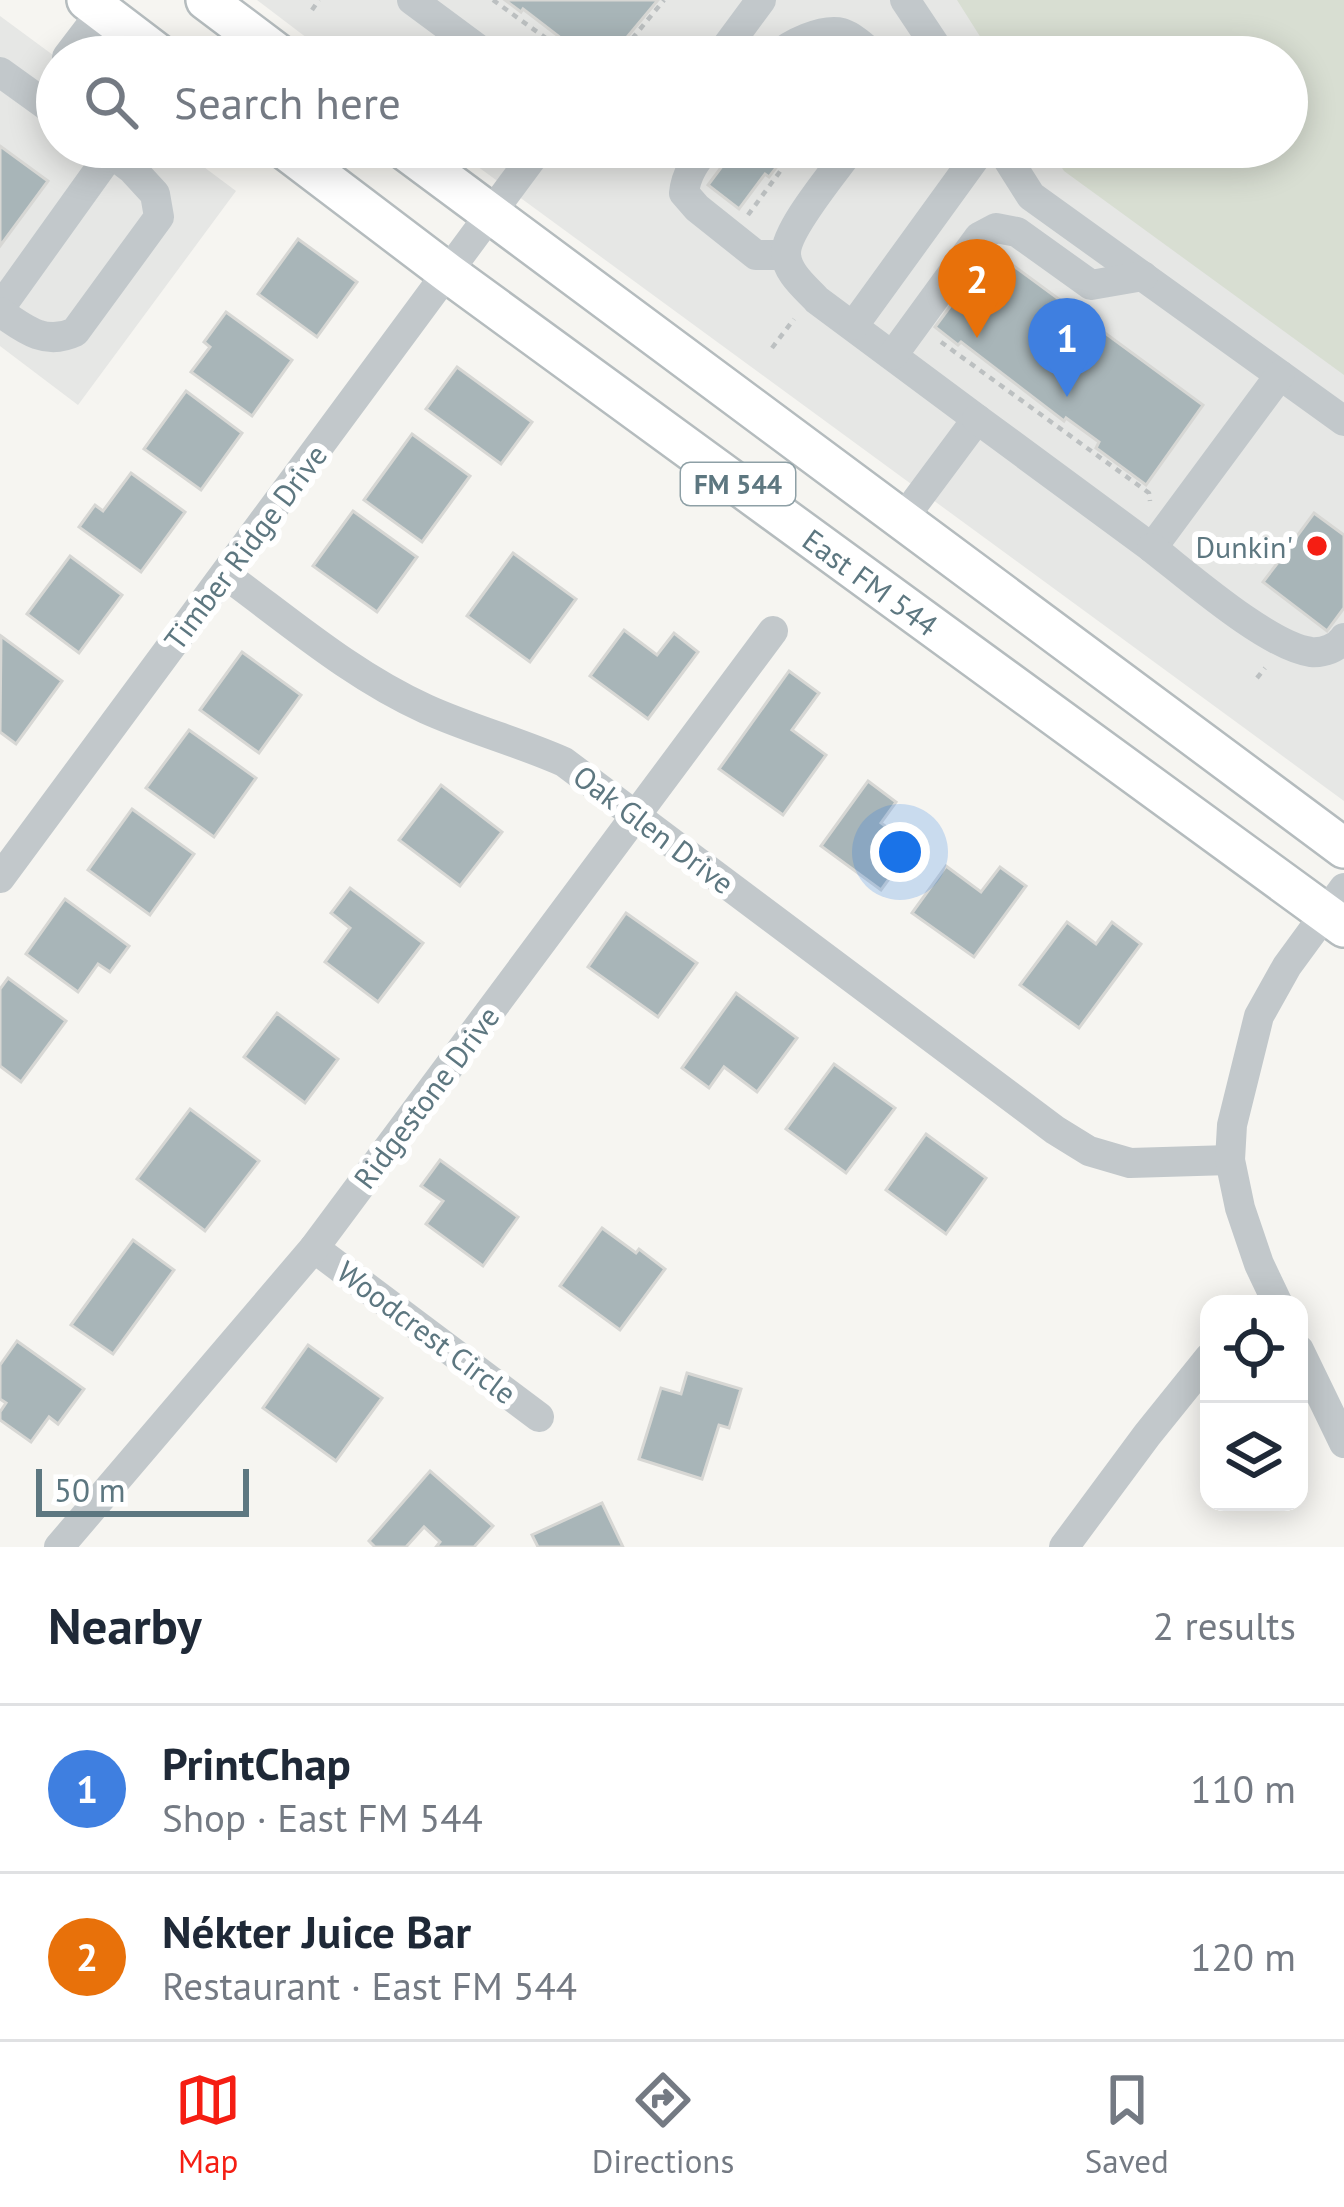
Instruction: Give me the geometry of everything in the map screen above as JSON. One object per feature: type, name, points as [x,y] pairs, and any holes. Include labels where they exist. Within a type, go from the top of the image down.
[{"type":"main road","points":[[206,0],[254,36]]},
{"type":"main road","points":[[94,6],[134,36]]},
{"type":"main road","name":"East FM 544","points":[[310,168],[448,272],[1338,909]]},
{"type":"main road","name":"FM 544","points":[[429,168],[1344,848]]},
{"type":"street","points":[[412,0],[461,36]]},
{"type":"street","points":[[905,0],[923,36]]},
{"type":"street","points":[[733,36],[754,3]]},
{"type":"street","points":[[79,36],[94,6]]},
{"type":"street","points":[[0,72],[36,98]]},
{"type":"street","points":[[95,168],[0,310],[33,335],[59,339],[75,332],[159,217],[155,194],[131,168]]},
{"type":"street","name":"Timber Ridge Drive","points":[[0,878],[524,168]]},
{"type":"street","points":[[694,168],[684,194],[697,208],[756,254],[785,255]]},
{"type":"street","points":[[837,168],[791,232],[785,255],[795,278],[817,300],[1219,601],[1282,642],[1313,652],[1337,647],[1344,638]]},
{"type":"street","points":[[854,325],[968,168]]},
{"type":"street","points":[[1013,168],[1031,196],[1344,421]]},
{"type":"street","points":[[893,355],[979,237],[996,228],[1017,232],[1090,285],[1143,276]]},
{"type":"street","points":[[1152,548],[1280,375]]},
{"type":"street","points":[[902,520],[976,419]]},
{"type":"street","name":"Oak Glen Drive","points":[[226,575],[344,662],[426,709],[564,762],[1089,1151],[1130,1163],[1230,1160]]},
{"type":"street","name":"Ridgestone Drive","points":[[59,1547],[314,1248],[773,631]]},
{"type":"street","points":[[1274,1295],[1240,1208],[1230,1160],[1232,1125],[1259,1016],[1287,966],[1338,909]]},
{"type":"street","name":"Woodcrest Circle","points":[[314,1248],[539,1418]]},
{"type":"street","points":[[1064,1547],[1200,1369]]},
{"type":"street","points":[[1308,1369],[1344,1443]]},
{"type":"path","points":[[312,10],[319,0]]},
{"type":"path","points":[[493,0],[542,36]]},
{"type":"path","points":[[634,36],[664,0]]},
{"type":"path","points":[[744,220],[782,168]]},
{"type":"path","points":[[772,349],[798,313]]},
{"type":"path","points":[[931,334],[1149,493],[1151,515]]},
{"type":"shaded area","points":[[257,0],[1344,0],[1344,801],[480,168],[1308,168],[1308,36],[304,36]]},
{"type":"shaded area","points":[[957,0],[1344,0],[1344,375],[1062,168],[1308,168],[1308,36],[980,36]]},
{"type":"shaded area","points":[[0,16],[36,43],[36,168],[205,168],[236,191],[78,405],[0,346]]},
{"type":"building","points":[[505,0],[658,0],[628,36],[558,36],[523,9]]},
{"type":"building","points":[[0,146],[48,181],[0,246]]},
{"type":"building","points":[[721,168],[776,168],[769,177],[765,174],[739,209],[708,185]]},
{"type":"building","points":[[298,239],[357,282],[317,337],[258,294]]},
{"type":"building","points":[[992,250],[1203,405],[1146,485],[1096,448],[1099,442],[935,327]]},
{"type":"building","points":[[226,312],[292,360],[252,416],[191,372],[210,347],[204,342]]},
{"type":"building","points":[[457,367],[532,422],[501,464],[426,409]]},
{"type":"building","points":[[186,391],[242,433],[201,490],[144,449]]},
{"type":"building","points":[[412,434],[470,476],[422,542],[364,500]]},
{"type":"building","points":[[131,473],[185,512],[141,572],[79,527],[95,505],[103,511]]},
{"type":"building","points":[[353,511],[417,557],[377,612],[313,566]]},
{"type":"building","points":[[1314,513],[1344,535],[1344,608],[1327,631],[1263,582]]},
{"type":"building","points":[[513,553],[576,599],[530,662],[467,616]]},
{"type":"building","points":[[70,556],[122,595],[79,653],[27,614]]},
{"type":"building","points":[[624,630],[657,655],[674,633],[698,652],[648,719],[590,676]]},
{"type":"building","points":[[1,636],[62,681],[16,744],[0,732]]},
{"type":"building","points":[[242,652],[301,695],[259,753],[200,710]]},
{"type":"building","points":[[789,671],[819,693],[792,730],[826,755],[783,815],[719,769]]},
{"type":"building","points":[[189,730],[256,778],[214,837],[146,788]]},
{"type":"building","points":[[868,781],[896,802],[881,823],[913,846],[881,890],[821,846]]},
{"type":"building","points":[[441,785],[502,832],[460,886],[399,840]]},
{"type":"building","points":[[132,809],[194,854],[150,915],[88,870]]},
{"type":"building","points":[[946,866],[981,892],[1000,867],[1026,886],[974,957],[912,913]]},
{"type":"building","points":[[350,888],[423,943],[378,1002],[325,962],[350,928],[331,913]]},
{"type":"building","points":[[65,899],[129,946],[110,972],[98,964],[78,992],[26,954]]},
{"type":"building","points":[[626,913],[697,963],[658,1017],[588,967]]},
{"type":"building","points":[[1067,922],[1096,944],[1112,922],[1141,944],[1079,1028],[1020,985]]},
{"type":"building","points":[[8,978],[66,1021],[21,1082],[0,1066],[0,989]]},
{"type":"building","points":[[736,993],[797,1038],[757,1092],[724,1067],[709,1088],[682,1068]]},
{"type":"building","points":[[277,1013],[338,1059],[305,1103],[244,1057]]},
{"type":"building","points":[[834,1064],[895,1108],[846,1173],[786,1129]]},
{"type":"building","points":[[190,1109],[259,1161],[205,1231],[137,1179]]},
{"type":"building","points":[[926,1134],[986,1178],[946,1234],[886,1190]]},
{"type":"building","points":[[440,1160],[518,1217],[483,1266],[426,1224],[443,1201],[421,1186]]},
{"type":"building","points":[[602,1228],[665,1269],[620,1330],[560,1286]]},
{"type":"building","points":[[133,1240],[174,1270],[113,1354],[71,1325]]},
{"type":"building","points":[[17,1341],[84,1389],[58,1424],[49,1417],[31,1442],[0,1420],[6,1403],[0,1399],[0,1365]]},
{"type":"building","points":[[308,1345],[382,1398],[336,1461],[263,1408]]},
{"type":"building","points":[[687,1373],[741,1389],[729,1428],[719,1425],[702,1479],[639,1459],[661,1388],[681,1394]]},
{"type":"building","points":[[430,1471],[493,1526],[474,1547],[436,1547],[440,1542],[424,1527],[406,1547],[375,1547],[369,1541]]},
{"type":"building","points":[[602,1503],[623,1547],[538,1547],[532,1535]]},
{"type":"place","name":"Nékter Juice Bar","points":[[977,338]]},
{"type":"place","name":"PrintChap","points":[[1067,397]]},
{"type":"place","name":"Dunkin'","points":[[1317,546]]}]
